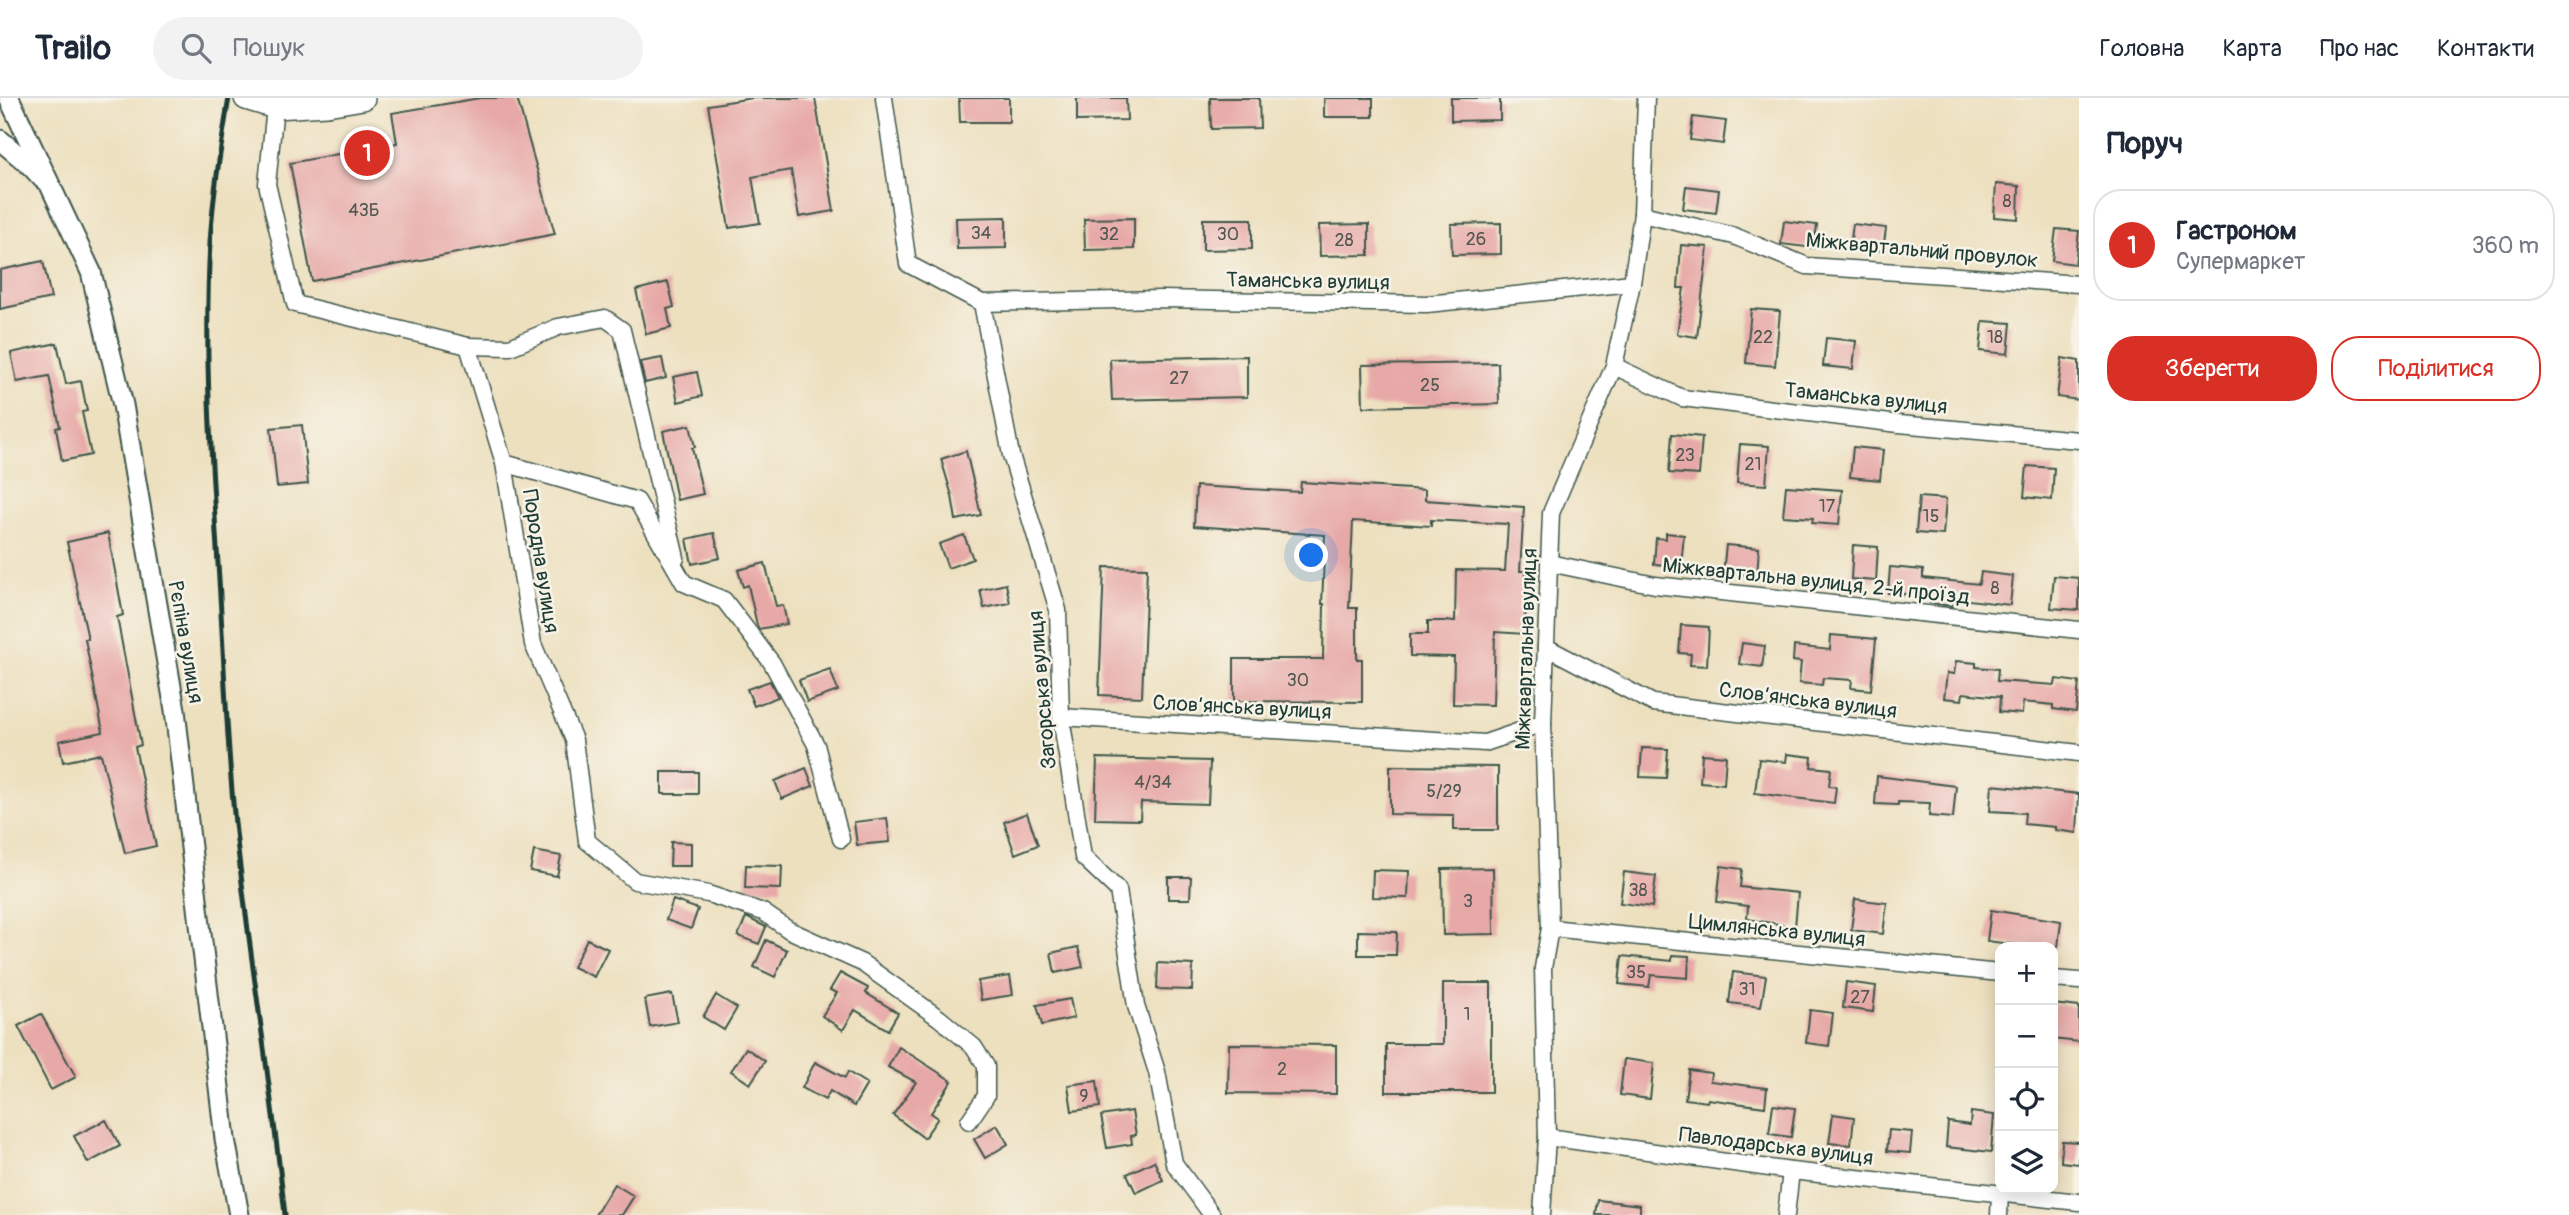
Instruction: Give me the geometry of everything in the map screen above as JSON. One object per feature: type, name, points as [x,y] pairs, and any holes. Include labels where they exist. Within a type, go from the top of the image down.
[{"type":"main road","points":[[246,98],[275,107],[327,104],[363,98]]},
{"type":"street","name":"Рєпіна вулиця","points":[[9,98],[92,272],[122,405],[175,710],[225,1139],[239,1215]]},
{"type":"street","points":[[884,98],[908,264],[982,303]]},
{"type":"street","name":"Міжквартальна вулиця","points":[[1542,1215],[1547,1137],[1543,968],[1550,928],[1543,723],[1551,513],[1614,366],[1632,283],[1642,214],[1646,98]]},
{"type":"street","points":[[275,107],[267,184],[295,304],[468,346],[510,347],[558,327],[605,318],[622,331],[684,583],[724,600],[772,663],[816,745],[841,839]]},
{"type":"street","points":[[0,140],[32,167],[55,193]]},
{"type":"street","name":"Міжквартальний провулок","points":[[1642,214],[1734,236],[1807,266],[2079,284]]},
{"type":"street","name":"Таманська вулиця","points":[[982,303],[1161,299],[1427,304],[1632,283]]},
{"type":"street","name":"Загорська вулиця","points":[[982,303],[1011,455],[1058,610],[1061,717],[1083,857],[1118,890],[1136,1006],[1157,1072],[1174,1163],[1212,1215]]},
{"type":"street","name":"Породна вулиця","points":[[468,346],[504,463],[533,644],[575,740],[587,841],[635,881],[708,894],[763,912],[789,930],[862,963],[939,1018],[974,1047],[986,1066],[986,1096],[969,1121]]},
{"type":"street","name":"Таманська вулиця","points":[[1614,366],[1682,398],[1887,422],[2079,440]]},
{"type":"street","name":"Породна вулиця","points":[[504,463],[637,501],[684,583]]},
{"type":"street","name":"Міжквартальна вулиця, 2-й проїзд","points":[[1549,562],[1655,585],[2079,630]]},
{"type":"street","name":"Слов’янська вулиця","points":[[1546,647],[1653,703],[2079,753]]},
{"type":"street","name":"Слов’янська вулиця","points":[[1061,717],[1485,743],[1543,723]]},
{"type":"street","name":"Цимлянська вулиця","points":[[1550,928],[1995,972]]},
{"type":"street","points":[[2058,979],[2079,981]]},
{"type":"street","name":"Павлодарська вулиця","points":[[1547,1137],[1791,1171],[1995,1192]]},
{"type":"street","points":[[1786,1215],[1791,1171]]},
{"type":"street","points":[[1999,1215],[2000,1194]]},
{"type":"street","name":"Павлодарська вулиця","points":[[2009,1194],[2079,1202]]},
{"type":"building","points":[[480,98],[517,98],[555,234],[312,281],[290,163],[397,143],[392,113]]},
{"type":"building","points":[[752,98],[815,98],[834,211],[799,217],[791,170],[752,177],[760,223],[729,228],[708,105]]},
{"type":"building","points":[[959,98],[1009,98],[1009,122],[960,122]]},
{"type":"building","points":[[1077,98],[1126,98],[1127,120],[1077,121]]},
{"type":"building","points":[[1210,98],[1259,98],[1260,128],[1211,129]]},
{"type":"building","points":[[1324,98],[1373,98],[1373,117],[1324,117]]},
{"type":"building","points":[[1451,98],[1500,98],[1500,120],[1451,121]]},
{"type":"building","points":[[1693,117],[1726,121],[1723,144],[1690,140]]},
{"type":"building","points":[[1996,184],[2019,186],[2018,219],[1994,217]]},
{"type":"building","points":[[1686,186],[1719,190],[1716,213],[1683,209]]},
{"type":"building","points":[[1006,217],[1006,248],[957,249],[956,218]]},
{"type":"building","points":[[1134,218],[1134,249],[1085,250],[1084,219]]},
{"type":"building","points":[[1203,219],[1252,219],[1252,249],[1203,250]]},
{"type":"building","points":[[1784,221],[1817,225],[1814,248],[1781,244]]},
{"type":"building","points":[[1501,223],[1501,254],[1452,255],[1451,224]]},
{"type":"building","points":[[1369,224],[1369,255],[1320,256],[1319,225]]},
{"type":"building","points":[[1853,224],[1886,228],[1883,251],[1850,247]]},
{"type":"building","points":[[2056,229],[2079,231],[2075,264],[2052,261]]},
{"type":"building","points":[[1681,245],[1708,247],[1697,337],[1677,334],[1684,288],[1678,288]]},
{"type":"building","points":[[43,261],[51,298],[0,309],[0,270]]},
{"type":"building","points":[[668,282],[674,307],[667,309],[671,328],[646,334],[636,290]]},
{"type":"building","points":[[1751,309],[1780,311],[1775,366],[1746,363]]},
{"type":"building","points":[[1983,321],[2011,323],[2008,354],[1980,351]]},
{"type":"building","points":[[1826,338],[1856,341],[1853,369],[1823,366]]},
{"type":"building","points":[[57,343],[66,384],[81,381],[87,411],[82,412],[91,455],[62,461],[56,428],[60,427],[49,376],[17,382],[11,353]]},
{"type":"building","points":[[1247,356],[1247,397],[1112,400],[1110,359]]},
{"type":"building","points":[[662,358],[666,378],[645,383],[640,362]]},
{"type":"building","points":[[2062,358],[2079,361],[2079,400],[2057,397]]},
{"type":"building","points":[[1498,363],[1499,404],[1363,407],[1362,365]]},
{"type":"building","points":[[697,372],[702,396],[678,402],[673,377]]},
{"type":"building","points":[[302,425],[308,484],[277,487],[271,428]]},
{"type":"building","points":[[690,425],[695,447],[692,448],[703,494],[677,500],[663,431]]},
{"type":"building","points":[[1672,434],[1702,437],[1699,475],[1669,473]]},
{"type":"building","points":[[1740,444],[1769,446],[1766,485],[1737,483]]},
{"type":"building","points":[[1853,447],[1883,450],[1880,480],[1850,477]]},
{"type":"building","points":[[966,451],[981,515],[956,520],[941,459]]},
{"type":"building","points":[[2027,466],[2054,468],[2052,500],[2024,497]]},
{"type":"building","points":[[1301,482],[1425,490],[1425,500],[1524,507],[1520,571],[1526,571],[1525,634],[1495,632],[1493,705],[1453,704],[1454,657],[1410,656],[1410,634],[1428,634],[1428,621],[1455,621],[1456,570],[1505,571],[1508,524],[1431,520],[1431,526],[1353,521],[1349,608],[1357,608],[1357,659],[1362,659],[1362,702],[1234,701],[1234,659],[1323,659],[1325,535],[1194,526],[1196,486],[1300,492]]},
{"type":"building","points":[[1786,486],[1842,490],[1839,525],[1812,523],[1813,518],[1783,516]]},
{"type":"building","points":[[1919,497],[1946,499],[1943,535],[1916,533]]},
{"type":"building","points":[[108,533],[123,615],[117,617],[141,745],[135,747],[156,846],[125,853],[101,754],[63,762],[59,741],[103,732],[85,639],[88,639],[67,542]]},
{"type":"building","points":[[714,533],[720,558],[692,564],[687,539]]},
{"type":"building","points":[[1666,533],[1684,535],[1681,566],[1654,564],[1656,538],[1666,539]]},
{"type":"building","points":[[964,535],[973,559],[948,568],[939,544]]},
{"type":"building","points":[[1726,545],[1759,548],[1757,576],[1723,573]]},
{"type":"building","points":[[1853,545],[1878,547],[1876,581],[1851,579]]},
{"type":"building","points":[[765,563],[776,606],[783,605],[787,624],[759,629],[748,585],[743,587],[738,570]]},
{"type":"building","points":[[1104,567],[1147,568],[1142,697],[1099,695]]},
{"type":"building","points":[[1890,567],[1923,570],[1923,578],[1979,584],[1981,572],[2013,576],[2010,605],[1953,598],[1952,606],[1930,603],[1930,595],[1888,593]]},
{"type":"building","points":[[2054,576],[2079,578],[2079,610],[2051,608]]},
{"type":"building","points":[[1006,584],[1010,603],[984,608],[980,590]]},
{"type":"building","points":[[1681,625],[1709,627],[1707,666],[1690,665],[1691,654],[1679,653]]},
{"type":"building","points":[[1831,635],[1876,639],[1871,690],[1851,688],[1852,680],[1823,678],[1822,685],[1799,683],[1801,662],[1793,661],[1794,646],[1830,650]]},
{"type":"building","points":[[1742,643],[1765,646],[1762,667],[1739,664]]},
{"type":"building","points":[[1956,661],[1976,663],[1976,667],[1998,669],[1997,681],[2055,685],[2056,679],[2079,682],[2076,712],[2053,709],[2053,705],[2023,702],[2022,714],[1999,712],[2000,697],[1963,693],[1962,700],[1944,698],[1947,673],[1954,674]]},
{"type":"building","points":[[830,669],[838,691],[807,702],[799,680]]},
{"type":"building","points":[[770,681],[778,697],[754,706],[747,689]]},
{"type":"building","points":[[1642,748],[1668,749],[1666,778],[1640,777]]},
{"type":"building","points":[[1702,754],[1726,756],[1724,784],[1700,782]]},
{"type":"building","points":[[1787,754],[1812,757],[1811,767],[1831,769],[1829,786],[1836,787],[1834,803],[1755,793],[1759,759],[1786,762]]},
{"type":"building","points":[[1097,758],[1210,761],[1208,804],[1141,802],[1140,820],[1095,819]]},
{"type":"building","points":[[1390,766],[1498,767],[1498,830],[1454,830],[1454,815],[1390,814]]},
{"type":"building","points":[[806,768],[813,786],[782,799],[775,781]]},
{"type":"building","points":[[662,772],[698,772],[698,794],[662,794]]},
{"type":"building","points":[[1877,776],[1956,786],[1953,818],[1929,816],[1930,803],[1875,804]]},
{"type":"building","points":[[1992,785],[2079,794],[2077,833],[2055,830],[2055,827],[2024,824],[2025,813],[1990,811]]},
{"type":"building","points":[[1027,813],[1038,845],[1015,854],[1004,822]]},
{"type":"building","points":[[887,818],[890,842],[857,845],[854,822]]},
{"type":"building","points":[[671,842],[691,843],[691,866],[670,866]]},
{"type":"building","points":[[534,851],[561,856],[557,876],[530,871]]},
{"type":"building","points":[[746,865],[782,866],[781,889],[745,888]]},
{"type":"building","points":[[1721,866],[1742,869],[1740,887],[1798,893],[1795,927],[1747,919],[1748,906],[1717,902]]},
{"type":"building","points":[[1493,868],[1494,934],[1443,935],[1442,869]]},
{"type":"building","points":[[1373,870],[1409,871],[1408,898],[1372,897]]},
{"type":"building","points":[[1624,872],[1656,876],[1652,907],[1620,903]]},
{"type":"building","points":[[1168,877],[1191,877],[1190,899],[1168,899]]},
{"type":"building","points":[[1855,899],[1887,903],[1883,934],[1851,930]]},
{"type":"building","points":[[673,900],[698,909],[691,929],[666,920]]},
{"type":"building","points":[[1991,910],[2061,921],[2058,947],[2058,942],[1987,941]]},
{"type":"building","points":[[746,917],[766,927],[759,944],[738,936]]},
{"type":"building","points":[[1358,931],[1397,932],[1396,955],[1358,955]]},
{"type":"building","points":[[587,939],[608,949],[594,977],[573,967]]},
{"type":"building","points":[[766,940],[787,950],[775,977],[754,967]]},
{"type":"building","points":[[1078,947],[1083,967],[1055,973],[1051,953]]},
{"type":"building","points":[[1672,955],[1689,956],[1688,978],[1651,975],[1649,987],[1619,984],[1622,956],[1672,961]]},
{"type":"building","points":[[1158,963],[1193,965],[1192,990],[1157,989]]},
{"type":"building","points":[[1733,972],[1766,976],[1761,1007],[1729,1003]]},
{"type":"building","points":[[840,973],[868,988],[866,993],[898,1013],[888,1030],[855,1010],[843,1030],[822,1016],[837,993],[830,990]]},
{"type":"building","points":[[1010,976],[1013,995],[981,1000],[978,981]]},
{"type":"building","points":[[1846,982],[1876,986],[1873,1012],[1843,1008]]},
{"type":"building","points":[[1443,983],[1491,983],[1491,1092],[1386,1092],[1386,1044],[1443,1044]]},
{"type":"building","points":[[672,994],[678,1022],[650,1027],[645,999]]},
{"type":"building","points":[[716,995],[737,1008],[724,1030],[703,1017]]},
{"type":"building","points":[[1070,999],[1074,1018],[1042,1025],[1037,1005]]},
{"type":"building","points":[[2058,1005],[2079,1007],[2079,1042],[2058,1040]]},
{"type":"building","points":[[1810,1010],[1833,1013],[1829,1046],[1806,1043]]},
{"type":"building","points":[[41,1014],[76,1077],[51,1090],[18,1026]]},
{"type":"building","points":[[1229,1044],[1336,1045],[1336,1094],[1228,1093]]},
{"type":"building","points":[[899,1047],[952,1081],[931,1113],[938,1118],[924,1138],[893,1115],[916,1082],[888,1067]]},
{"type":"building","points":[[746,1048],[765,1061],[750,1084],[731,1071]]},
{"type":"building","points":[[1624,1059],[1654,1063],[1650,1099],[1620,1095]]},
{"type":"building","points":[[815,1062],[845,1078],[848,1072],[867,1084],[854,1106],[830,1091],[825,1100],[802,1088]]},
{"type":"building","points":[[1689,1070],[1711,1073],[1710,1081],[1767,1088],[1765,1107],[1708,1099],[1707,1102],[1685,1099]]},
{"type":"building","points":[[1097,1081],[1100,1107],[1072,1111],[1068,1085]]},
{"type":"building","points":[[1773,1105],[1795,1108],[1791,1137],[1769,1134]]},
{"type":"building","points":[[1132,1111],[1136,1135],[1131,1136],[1132,1144],[1107,1148],[1101,1116]]},
{"type":"building","points":[[1971,1112],[1994,1115],[1991,1152],[1946,1147],[1948,1122],[1970,1125]]},
{"type":"building","points":[[1833,1114],[1854,1117],[1851,1145],[1829,1143]]},
{"type":"building","points":[[106,1120],[120,1146],[88,1163],[74,1136]]},
{"type":"building","points":[[997,1125],[1008,1144],[985,1158],[974,1139]]},
{"type":"building","points":[[1889,1130],[1912,1132],[1910,1153],[1887,1151]]},
{"type":"building","points":[[2062,1141],[2079,1142],[2079,1164],[2061,1162]]},
{"type":"building","points":[[1154,1161],[1163,1180],[1136,1193],[1127,1174]]},
{"type":"building","points":[[614,1184],[634,1196],[622,1215],[595,1215]]},
{"type":"building","points":[[1598,1200],[1640,1205],[1640,1215],[1596,1215]]},
{"type":"railway","points":[[229,98],[215,188],[210,243],[208,364],[211,444],[235,823],[285,1215]]},
{"type":"place","name":"Гастроном","points":[[367,153]]}]
